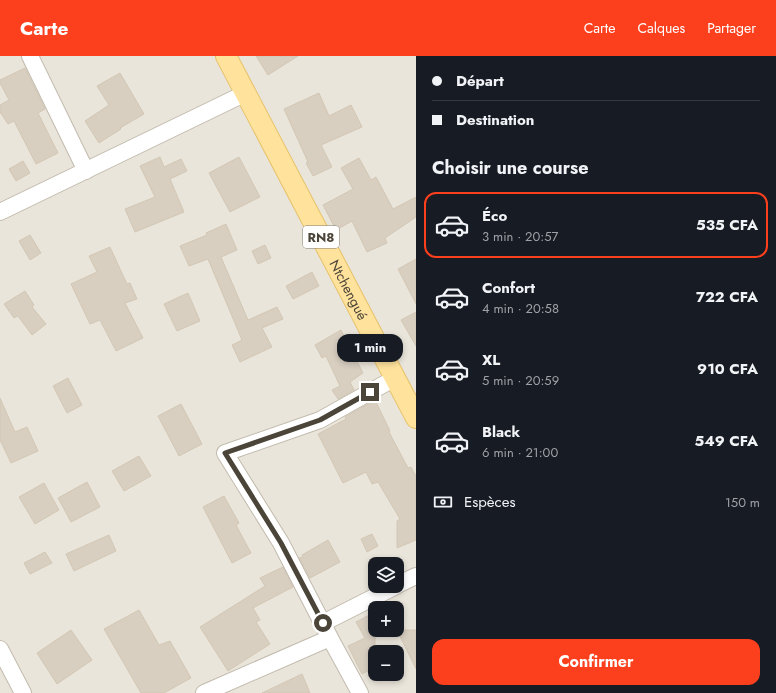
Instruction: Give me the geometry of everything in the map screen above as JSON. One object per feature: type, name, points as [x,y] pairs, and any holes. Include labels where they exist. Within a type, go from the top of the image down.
[{"type":"main road","name":"Ntchengué","points":[[226,56],[416,418]]},
{"type":"street","points":[[30,56],[86,171]]},
{"type":"street","points":[[0,212],[246,93]]},
{"type":"street","points":[[360,693],[281,543],[225,453],[320,420],[395,378]]},
{"type":"street","points":[[404,582],[416,576]]},
{"type":"street","points":[[323,623],[382,593]]},
{"type":"street","points":[[204,693],[330,638]]},
{"type":"street","points":[[0,649],[23,693]]},
{"type":"shaded area","points":[[0,56],[416,56],[416,693],[0,693]]},
{"type":"building","points":[[256,56],[298,56],[268,75]]},
{"type":"building","points":[[25,68],[45,109],[38,113],[58,153],[36,164],[14,121],[8,124],[0,112],[0,105],[9,100],[0,83],[0,80]]},
{"type":"building","points":[[120,73],[144,114],[120,128],[121,129],[99,143],[85,121],[109,105],[97,86]]},
{"type":"building","points":[[319,93],[329,116],[351,105],[362,127],[321,145],[332,167],[313,176],[306,163],[308,162],[284,109]]},
{"type":"building","points":[[160,157],[164,167],[181,159],[187,171],[170,179],[184,212],[135,232],[125,209],[155,197],[140,166]]},
{"type":"building","points":[[239,157],[260,197],[230,212],[209,173]]},
{"type":"building","points":[[359,158],[371,180],[376,177],[393,209],[416,197],[416,217],[385,238],[387,243],[367,252],[352,221],[336,230],[323,205],[353,189],[341,168]]},
{"type":"building","points":[[23,161],[30,173],[16,181],[9,169]]},
{"type":"building","points":[[226,224],[237,250],[221,257],[248,320],[277,307],[283,319],[262,328],[272,347],[240,362],[232,345],[242,340],[208,259],[189,266],[180,246],[207,235],[206,233]]},
{"type":"building","points":[[30,235],[41,253],[30,260],[19,241]]},
{"type":"building","points":[[265,245],[271,258],[258,264],[252,251]]},
{"type":"building","points":[[110,247],[127,284],[130,283],[137,299],[125,303],[143,338],[116,351],[100,320],[90,324],[71,284],[97,272],[89,256]]},
{"type":"building","points":[[416,259],[416,304],[398,269]]},
{"type":"building","points":[[312,272],[319,286],[293,299],[286,286]]},
{"type":"building","points":[[25,291],[34,305],[32,307],[46,324],[32,335],[18,316],[14,318],[4,304]]},
{"type":"building","points":[[188,293],[200,321],[177,331],[164,304]]},
{"type":"building","points":[[416,312],[416,346],[401,320]]},
{"type":"building","points":[[341,330],[363,373],[350,382],[354,390],[338,399],[332,390],[340,386],[326,356],[322,358],[315,345]]},
{"type":"building","points":[[68,378],[82,405],[67,413],[53,386]]},
{"type":"building","points":[[0,398],[15,432],[27,427],[38,451],[11,463],[0,440]]},
{"type":"building","points":[[375,400],[390,431],[389,432],[408,468],[411,467],[416,476],[416,540],[397,548],[397,521],[400,519],[378,482],[372,484],[366,472],[343,483],[318,434],[346,419],[345,417]]},
{"type":"building","points":[[181,404],[202,444],[179,456],[158,416]]},
{"type":"building","points":[[139,456],[151,476],[124,491],[112,471]]},
{"type":"building","points":[[87,482],[100,507],[71,522],[58,498]]},
{"type":"building","points":[[44,483],[59,510],[35,524],[19,497]]},
{"type":"building","points":[[224,496],[239,523],[236,525],[251,553],[232,563],[203,507]]},
{"type":"building","points":[[372,534],[378,546],[367,552],[361,539]]},
{"type":"building","points":[[109,535],[116,551],[74,571],[66,554]]},
{"type":"building","points":[[328,540],[340,562],[310,578],[299,558],[303,557],[302,555]]},
{"type":"building","points":[[45,552],[52,563],[30,574],[24,563]]},
{"type":"building","points":[[283,567],[293,587],[253,608],[260,620],[256,622],[270,644],[228,671],[200,627],[265,586],[260,578]]},
{"type":"building","points":[[139,610],[159,645],[170,641],[191,678],[164,693],[141,693],[104,629]]},
{"type":"building","points":[[368,616],[368,637],[375,637],[375,645],[368,645],[368,671],[362,674],[348,646],[365,638],[356,622]]},
{"type":"building","points":[[71,630],[92,660],[57,684],[37,653]]},
{"type":"building","points":[[404,630],[416,630],[416,669],[400,637],[404,637]]},
{"type":"building","points":[[302,674],[310,693],[262,693]]},
{"type":"route","points":[[323,623],[281,543],[225,453],[320,420],[370,392]]}]
